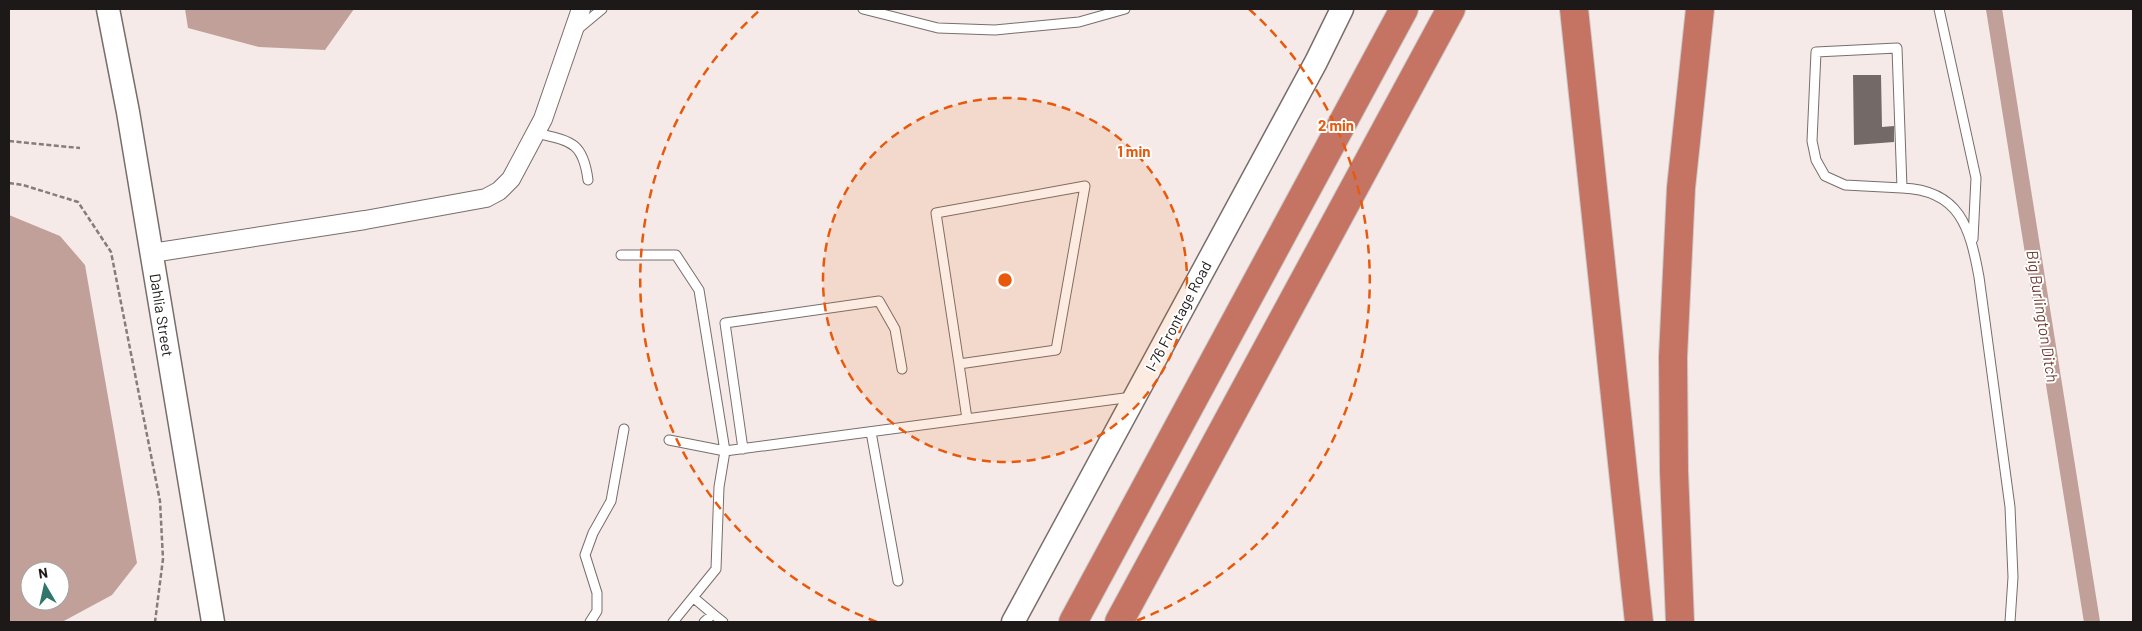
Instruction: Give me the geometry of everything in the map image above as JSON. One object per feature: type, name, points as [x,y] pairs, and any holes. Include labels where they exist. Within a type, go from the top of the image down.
[{"type":"highway","points":[[1073,622],[1404,9]]},
{"type":"highway","points":[[1119,622],[1451,9]]},
{"type":"highway","points":[[1574,9],[1639,622]]},
{"type":"highway","points":[[1680,622],[1674,471],[1674,357],[1682,188],[1700,9]]},
{"type":"street","name":"Dahlia Street","points":[[108,9],[128,112],[213,622]]},
{"type":"street","points":[[152,253],[365,220],[486,198],[499,191],[511,179],[543,119],[581,9]]},
{"type":"street","name":"I-76 Frontage Road","points":[[1012,622],[1307,78],[1342,9]]},
{"type":"lane","points":[[572,34],[602,9]]},
{"type":"lane","points":[[863,9],[938,28],[995,30],[1079,22],[1126,9]]},
{"type":"lane","points":[[1939,9],[1976,178],[1973,241],[1980,277],[2010,508],[2013,577],[2010,622]]},
{"type":"lane","points":[[1902,188],[1897,48],[1816,52],[1812,141],[1816,160],[1825,176],[1845,185],[1928,191],[1946,200],[1961,217],[1973,241]]},
{"type":"lane","points":[[536,133],[567,140],[582,153],[588,180]]},
{"type":"lane","points":[[959,364],[1056,350],[1085,186],[936,213],[967,419]]},
{"type":"lane","points":[[621,255],[676,255],[699,290],[725,452],[719,487],[716,570],[673,622]]},
{"type":"lane","points":[[743,449],[725,323],[879,301],[895,329],[902,369]]},
{"type":"lane","points":[[669,440],[725,452],[1134,397]]},
{"type":"lane","points":[[590,622],[597,611],[597,593],[585,555],[593,533],[610,501],[624,429]]},
{"type":"lane","points":[[871,432],[898,581]]},
{"type":"lane","points":[[694,598],[723,622]]},
{"type":"lane","points":[[704,622],[713,614]]},
{"type":"path","points":[[9,141],[80,148]]},
{"type":"path","points":[[9,182],[78,202],[112,252],[160,501],[163,559],[155,622]]},
{"type":"shaded area","points":[[185,9],[354,9],[325,50],[259,47],[188,28]]},
{"type":"shaded area","points":[[9,215],[60,236],[85,265],[137,563],[112,595],[62,622],[9,622]]},
{"type":"building","points":[[1853,75],[1881,75],[1882,127],[1894,126],[1894,142],[1854,145]]},
{"type":"waterway","name":"Big Burlington Ditch","points":[[1994,9],[2092,622]]}]
